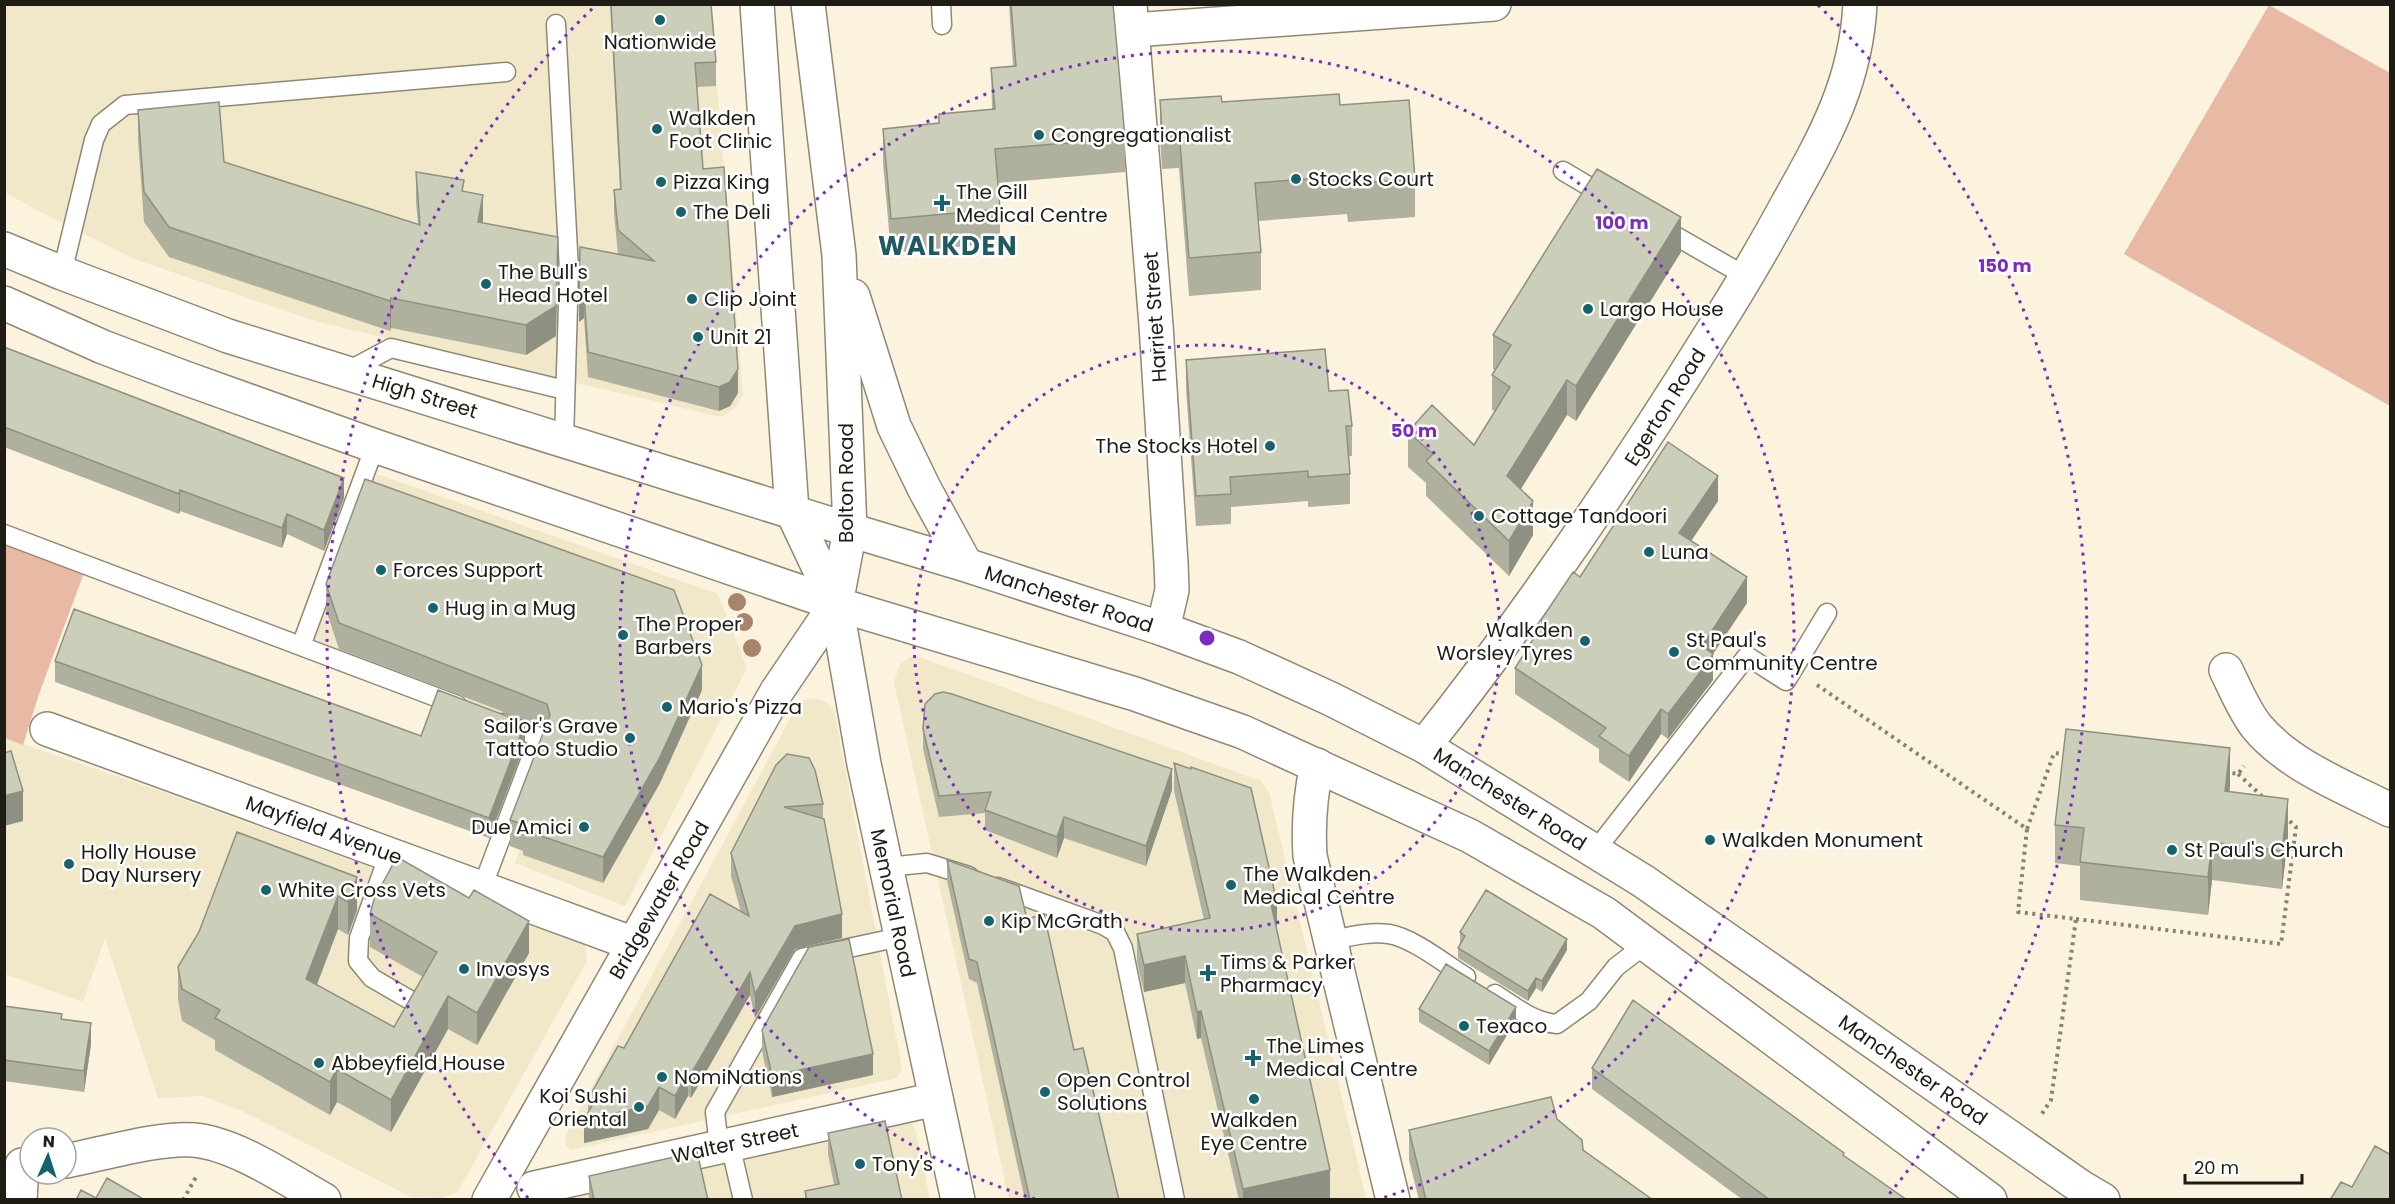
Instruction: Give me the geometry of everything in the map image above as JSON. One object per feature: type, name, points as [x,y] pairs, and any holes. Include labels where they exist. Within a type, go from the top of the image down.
[{"type":"main road","name":"Bolton Road","points":[[757,4],[792,511],[836,604]]},
{"type":"main road","name":"Bolton Road","points":[[808,4],[840,255],[850,530],[836,604]]},
{"type":"main road","points":[[1131,17],[1494,4]]},
{"type":"main road","name":"Egerton Road","points":[[1424,746],[1490,660],[1638,451],[1747,277],[1820,146],[1836,112],[1852,68],[1859,27],[1860,4]]},
{"type":"main road","name":"Harriet Street","points":[[1131,17],[1154,302],[1171,563],[1172,590],[1163,629]]},
{"type":"main road","name":"High Street","points":[[4,249],[228,336],[850,530]]},
{"type":"main road","points":[[840,255],[894,426],[924,489],[966,565]]},
{"type":"main road","points":[[4,303],[175,375],[375,446],[836,604],[957,639],[1204,717],[1317,765],[1470,836],[1604,913],[1990,1200]]},
{"type":"main road","name":"Manchester Road","points":[[850,530],[1163,629],[1239,657],[1331,699],[1424,746],[1644,881],[2093,1196]]},
{"type":"main road","name":"Memorial Road","points":[[836,604],[858,732],[958,1200]]},
{"type":"main road","name":"Bridgewater Road","points":[[489,1200],[777,691],[836,604]]},
{"type":"main road","points":[[2226,670],[2257,726],[2286,753],[2316,773],[2391,810]]},
{"type":"main road","name":"Mayfield Avenue","points":[[47,729],[634,944]]},
{"type":"main road","points":[[1317,765],[1308,821],[1310,856],[1393,1200]]},
{"type":"main road","name":"Walter Street","points":[[535,1194],[724,1144],[936,1099]]},
{"type":"main road","points":[[78,1159],[171,1140],[194,1140],[216,1144],[234,1151],[324,1200]]},
{"type":"main road","points":[[506,1169],[535,1194]]},
{"type":"lane","points":[[941,4],[942,25]]},
{"type":"lane","points":[[556,24],[569,270],[564,440]]},
{"type":"lane","points":[[62,273],[94,140],[101,124],[125,105],[506,72]]},
{"type":"lane","points":[[1563,171],[1624,206]]},
{"type":"lane","points":[[1644,218],[1747,277]]},
{"type":"lane","points":[[346,372],[391,348],[565,390]]},
{"type":"lane","points":[[301,646],[375,446]]},
{"type":"lane","points":[[4,534],[540,736],[482,888]]},
{"type":"lane","points":[[1595,851],[1747,656],[1786,681],[1827,613]]},
{"type":"lane","points":[[389,854],[359,938],[358,961],[372,978],[410,1000]]},
{"type":"lane","points":[[886,867],[917,862],[941,866],[1102,925],[1115,932],[1123,948],[1175,1200]]},
{"type":"lane","points":[[1329,941],[1371,933],[1391,934],[1412,943],[1532,1017],[1544,1023],[1557,1024],[1589,1001],[1616,967],[1646,944]]},
{"type":"lane","points":[[743,1200],[715,1112],[802,958],[900,937]]},
{"type":"path","points":[[1794,669],[2027,829]]},
{"type":"path","points":[[2238,774],[2267,735]]},
{"type":"path","points":[[2077,756],[2054,753],[2027,829],[2018,912],[2281,944],[2296,827],[2279,812]]},
{"type":"path","points":[[2215,771],[2238,774],[2271,804]]},
{"type":"path","points":[[2021,1145],[2051,1100],[2076,919]]},
{"type":"shaded area","points":[[5,5],[710,5],[743,395],[734,409],[721,417],[318,322],[134,259],[31,207],[5,192]]},
{"type":"shaded area","points":[[2269,5],[2390,73],[2390,406],[2124,254]]},
{"type":"shaded area","points":[[377,474],[718,594],[747,668],[625,906],[515,863],[559,736],[309,644]]},
{"type":"shaded area","points":[[4,545],[84,573],[39,694],[23,745],[5,738]]},
{"type":"shaded area","points":[[914,655],[1261,781],[1269,792],[1366,1198],[1009,1199],[894,682],[900,664]]},
{"type":"shaded area","points":[[810,698],[823,700],[834,710],[902,1069],[897,1078],[570,1150],[565,1144],[566,1135],[798,704]]},
{"type":"shaded area","points":[[5,738],[160,791],[585,945],[587,961],[457,1193],[442,1198],[411,1197],[242,1111],[203,1096],[158,1098],[105,938],[83,1002],[5,974]]},
{"type":"shaded area","points":[[908,1119],[915,1128],[930,1199],[577,1200],[580,1193]]},
{"type":"building","points":[[611,4],[711,4],[716,62],[695,63],[703,169],[724,167],[738,369],[730,382],[719,387],[588,352],[584,294],[579,297],[580,247],[654,261],[618,230],[614,190],[621,189]]},
{"type":"building","points":[[1011,4],[1113,4],[1125,138],[995,149],[1000,209],[891,219],[883,129],[939,123],[939,114],[995,109],[991,68],[1016,66]]},
{"type":"building","name":"Stocks Court","points":[[1339,94],[1340,105],[1409,100],[1415,179],[1348,184],[1347,176],[1255,183],[1261,252],[1189,258],[1179,130],[1162,131],[1160,100],[1221,96],[1222,102]]},
{"type":"building","points":[[219,102],[224,162],[420,225],[416,172],[464,180],[462,191],[483,195],[478,222],[558,237],[556,306],[526,325],[391,298],[390,301],[169,227],[144,192],[138,110]]},
{"type":"building","name":"Largo House","points":[[1597,169],[1681,217],[1576,386],[1567,380],[1507,476],[1533,501],[1509,541],[1426,461],[1433,454],[1408,432],[1432,405],[1474,445],[1510,387],[1492,375],[1511,345],[1493,335]]},
{"type":"building","points":[[4,347],[344,478],[324,530],[287,514],[282,528],[180,490],[179,494],[4,427]]},
{"type":"building","name":"The Stocks Hotel","points":[[1325,349],[1329,391],[1348,390],[1352,426],[1346,426],[1350,474],[1308,477],[1308,471],[1230,477],[1231,494],[1196,496],[1186,360]]},
{"type":"building","points":[[1668,442],[1718,476],[1679,533],[1747,577],[1702,646],[1713,654],[1708,662],[1668,714],[1661,709],[1629,756],[1599,736],[1606,728],[1515,668],[1544,622],[1541,620],[1573,572],[1580,577]]},
{"type":"building","points":[[365,479],[674,590],[702,665],[660,757],[603,857],[523,830],[525,825],[510,820],[550,715],[547,704],[339,623],[326,584]]},
{"type":"building","points":[[74,609],[421,736],[438,690],[525,723],[489,818],[55,661]]},
{"type":"building","points":[[943,692],[1172,769],[1146,846],[1064,817],[1057,837],[985,810],[991,792],[939,796],[923,729],[925,704],[935,694]]},
{"type":"building","name":"St Paul's Church","points":[[2066,729],[2230,748],[2225,791],[2288,799],[2282,851],[2212,842],[2208,877],[2080,862],[2084,828],[2055,825]]},
{"type":"building","points":[[11,751],[23,791],[4,796],[4,753]]},
{"type":"building","points":[[787,754],[809,758],[815,770],[823,804],[784,807],[824,819],[842,914],[795,926],[755,994],[750,972],[691,1074],[688,1072],[675,1096],[659,1087],[648,1106],[584,1120],[594,1102],[588,1099],[618,1046],[624,1048],[710,894],[749,916],[731,853],[776,765]]},
{"type":"building","points":[[1174,763],[1251,788],[1277,903],[1271,904],[1330,1170],[1243,1189],[1201,1011],[1197,1012],[1185,956],[1144,965],[1137,934],[1210,918]]},
{"type":"building","points":[[237,832],[357,877],[348,902],[338,896],[306,979],[394,1027],[437,952],[370,914],[378,885],[381,886],[397,857],[469,898],[474,890],[529,921],[477,1013],[448,996],[391,1100],[337,1069],[330,1082],[215,1018],[220,1010],[182,989],[178,967],[199,932]]},
{"type":"building","points":[[947,860],[1019,886],[1027,919],[1044,914],[1074,1050],[1083,1048],[1119,1200],[1030,1200],[977,962],[969,959]]},
{"type":"building","points":[[1486,890],[1567,939],[1542,981],[1536,978],[1528,991],[1458,948],[1465,936],[1460,932]]},
{"type":"building","points":[[849,939],[873,1054],[772,1076],[762,1030],[809,947]]},
{"type":"building","points":[[1446,964],[1516,1007],[1489,1051],[1419,1009]]},
{"type":"building","points":[[1633,1000],[1907,1200],[1770,1200],[1592,1068]]},
{"type":"building","points":[[4,1006],[62,1014],[61,1019],[91,1023],[84,1071],[4,1060]]},
{"type":"building","points":[[1551,1097],[1557,1119],[1582,1140],[1583,1150],[1653,1200],[1426,1200],[1409,1130]]},
{"type":"building","points":[[885,1121],[902,1200],[807,1200],[805,1191],[839,1184],[828,1133]]},
{"type":"building","points":[[2375,1146],[2391,1155],[2391,1200],[2330,1200],[2341,1182],[2352,1187]]},
{"type":"building","points":[[697,1152],[708,1200],[594,1200],[589,1176]]},
{"type":"building","points":[[107,1178],[145,1200],[76,1200],[81,1190],[96,1198]]},
{"type":"place","name":"Nationwide","points":[[660,20]]},
{"type":"place","name":"Walkden Foot Clinic","points":[[657,129]]},
{"type":"place","name":"Congregationalist","points":[[1039,135]]},
{"type":"place","name":"Stocks Court","points":[[1296,179]]},
{"type":"place","name":"Pizza King","points":[[661,182]]},
{"type":"place","name":"The Gill Medical Centre","points":[[942,203]]},
{"type":"place","name":"The Deli","points":[[681,212]]},
{"type":"place","name":"The Bull's Head Hotel","points":[[486,284]]},
{"type":"place","name":"Clip Joint","points":[[692,299]]},
{"type":"place","name":"Largo House","points":[[1588,309]]},
{"type":"place","name":"Unit 21","points":[[698,337]]},
{"type":"place","name":"The Stocks Hotel","points":[[1270,446]]},
{"type":"place","name":"Cottage Tandoori","points":[[1479,516]]},
{"type":"place","name":"Luna","points":[[1649,552]]},
{"type":"place","name":"Forces Support","points":[[381,570]]},
{"type":"place","name":"Hug in a Mug","points":[[433,608]]},
{"type":"place","name":"The Proper Barbers","points":[[623,635]]},
{"type":"place","name":"Walkden Worsley Tyres","points":[[1585,641]]},
{"type":"place","name":"St Paul's Community Centre","points":[[1674,652]]},
{"type":"place","name":"Mario's Pizza","points":[[667,707]]},
{"type":"place","name":"Sailor's Grave Tattoo Studio","points":[[630,738]]},
{"type":"place","name":"Due Amici","points":[[584,827]]},
{"type":"place","name":"Walkden Monument","points":[[1710,840]]},
{"type":"place","name":"St Paul's Church","points":[[2172,850]]},
{"type":"place","name":"Holly House Day Nursery","points":[[69,864]]},
{"type":"place","name":"The Walkden Medical Centre","points":[[1231,885]]},
{"type":"place","name":"White Cross Vets","points":[[266,890]]},
{"type":"place","name":"Kip McGrath","points":[[989,921]]},
{"type":"place","name":"Invosys","points":[[464,969]]},
{"type":"place","name":"Tims & Parker Pharmacy","points":[[1208,973]]},
{"type":"place","name":"Texaco","points":[[1464,1026]]},
{"type":"place","name":"The Limes Medical Centre","points":[[1253,1058]]},
{"type":"place","name":"Abbeyfield House","points":[[319,1063]]},
{"type":"place","name":"NomiNations","points":[[662,1077]]},
{"type":"place","name":"Open Control Solutions","points":[[1045,1092]]},
{"type":"place","name":"Walkden Eye Centre","points":[[1254,1099]]},
{"type":"place","name":"Koi Sushi Oriental","points":[[639,1107]]},
{"type":"place","name":"Tony's","points":[[860,1164]]},
{"type":"district","name":"WALKDEN","points":[[948,246]]}]
